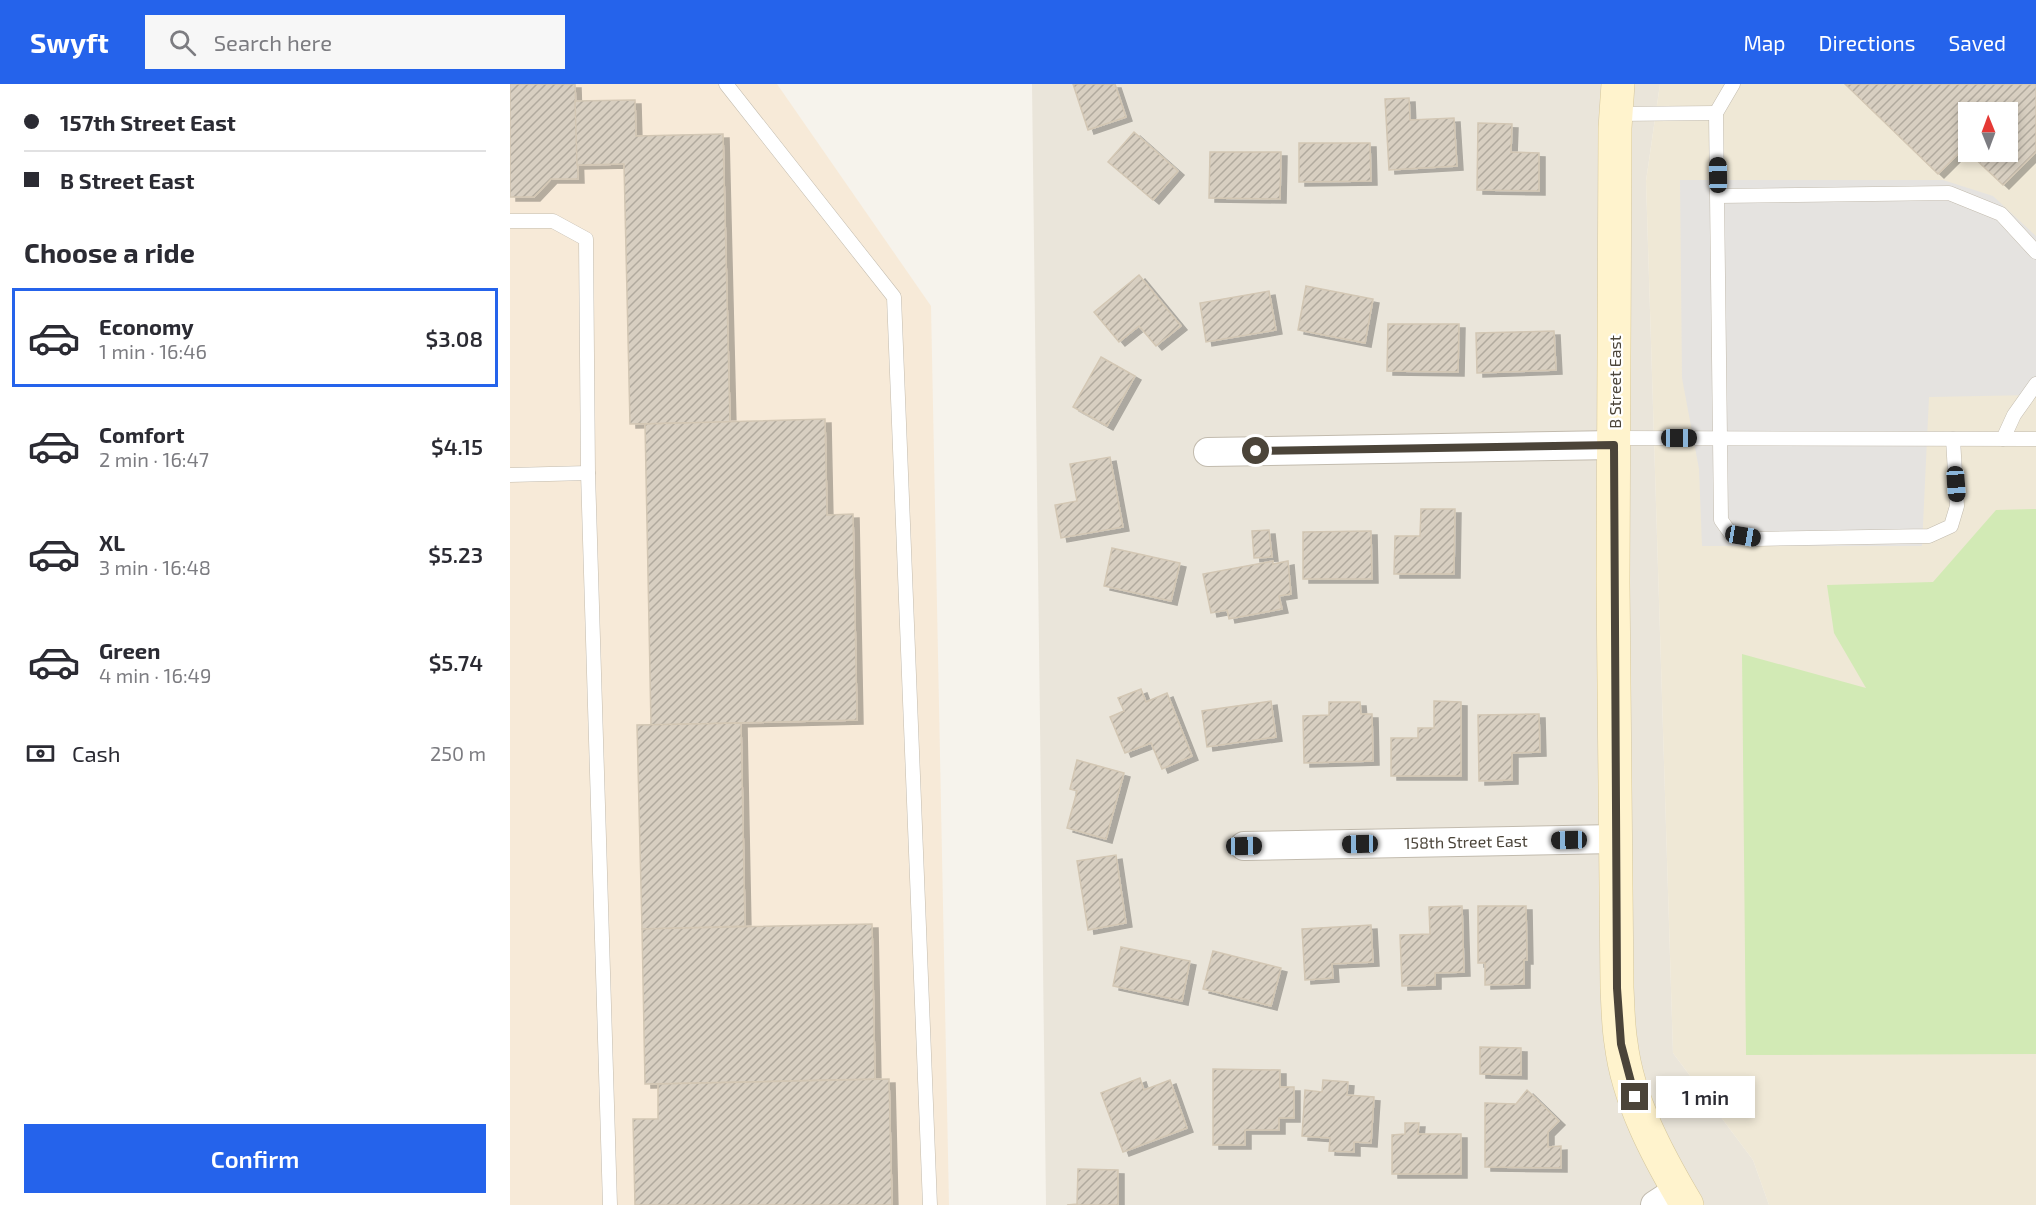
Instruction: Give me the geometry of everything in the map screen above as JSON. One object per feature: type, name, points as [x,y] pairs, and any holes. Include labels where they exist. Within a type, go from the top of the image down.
[{"type":"street","name":"B Street East","points":[[1617,99],[1614,441],[1617,988],[1621,1044],[1641,1117],[1673,1200]]},
{"type":"street","points":[[1208,452],[1614,441]]},
{"type":"street","name":"158th Street East","points":[[1244,846],[1616,839]]},
{"type":"lane","points":[[726,84],[894,297],[930,1205]]},
{"type":"lane","points":[[1733,84],[1716,113],[1722,438],[1721,520],[1731,534],[1756,538],[1929,536],[1951,526],[1957,506],[1953,439]]},
{"type":"lane","points":[[1617,99],[1716,113]]},
{"type":"lane","points":[[1718,195],[1949,193],[2001,214],[2036,252]]},
{"type":"lane","points":[[510,221],[553,220],[586,239],[588,473],[610,1205]]},
{"type":"lane","points":[[2003,439],[2014,415],[2036,384]]},
{"type":"lane","points":[[1614,441],[1722,438],[2036,439]]},
{"type":"lane","points":[[510,475],[588,473]]},
{"type":"shaded area","points":[[510,84],[777,84],[931,306],[949,1205],[510,1205]]},
{"type":"shaded area","points":[[1032,84],[1660,84],[1646,181],[1673,1053],[1753,1160],[1769,1205],[1046,1205]]},
{"type":"shaded area","points":[[1660,84],[2036,84],[2036,1205],[1769,1205],[1753,1160],[1673,1053],[1646,181]]},
{"type":"shaded area","points":[[1680,180],[1943,180],[1993,196],[2036,236],[2036,395],[1929,397],[1922,546],[1702,546],[1699,469],[1682,378]]},
{"type":"green space","points":[[2036,509],[2036,1054],[1746,1055],[1742,654],[1866,688],[1834,633],[1827,585],[1933,582],[1996,510]]},
{"type":"building","points":[[510,84],[575,84],[578,179],[551,179],[534,197],[510,197]]},
{"type":"building","points":[[1073,84],[1115,84],[1126,117],[1088,130]]},
{"type":"building","points":[[1845,84],[2036,84],[2036,152],[2003,185],[1979,162],[2018,162],[2018,102],[1958,102],[1958,154],[1938,174]]},
{"type":"building","points":[[1409,98],[1410,120],[1454,118],[1457,166],[1389,170],[1385,99]]},
{"type":"building","points":[[635,100],[636,136],[723,134],[730,422],[630,424],[624,164],[577,165],[575,101]]},
{"type":"building","points":[[1478,123],[1512,124],[1511,152],[1539,153],[1539,191],[1477,190]]},
{"type":"building","points":[[1134,132],[1178,171],[1153,200],[1108,162]]},
{"type":"building","points":[[1299,143],[1370,143],[1371,181],[1299,182]]},
{"type":"building","points":[[1210,152],[1281,152],[1280,199],[1209,198]]},
{"type":"building","points":[[1139,275],[1181,326],[1156,346],[1139,326],[1119,342],[1094,312]]},
{"type":"building","points":[[1306,286],[1373,299],[1365,343],[1298,330]]},
{"type":"building","points":[[1269,291],[1276,330],[1206,342],[1200,303]]},
{"type":"building","points":[[1388,324],[1459,324],[1458,372],[1387,371]]},
{"type":"building","points":[[1554,331],[1556,370],[1477,373],[1476,333]]},
{"type":"building","points":[[1101,357],[1135,376],[1107,426],[1073,407]]},
{"type":"building","points":[[825,419],[827,515],[853,514],[857,720],[651,725],[645,424]]},
{"type":"building","points":[[1110,457],[1123,527],[1061,538],[1055,505],[1077,501],[1070,464]]},
{"type":"building","points":[[1421,509],[1455,509],[1454,574],[1394,574],[1395,536],[1420,536]]},
{"type":"building","points":[[1269,530],[1272,557],[1254,558],[1252,531]]},
{"type":"building","points":[[1371,531],[1372,579],[1303,579],[1303,532]]},
{"type":"building","points":[[1112,548],[1180,563],[1171,601],[1104,586]]},
{"type":"building","points":[[1273,561],[1273,564],[1288,561],[1291,594],[1279,596],[1282,609],[1229,619],[1227,610],[1211,613],[1203,574]]},
{"type":"building","points":[[1141,689],[1146,702],[1167,693],[1192,756],[1162,769],[1151,743],[1125,753],[1110,717],[1124,711],[1118,698]]},
{"type":"building","points":[[1271,701],[1276,737],[1207,747],[1202,711]]},
{"type":"building","points":[[1434,701],[1461,702],[1461,776],[1391,776],[1391,738],[1418,738],[1418,728],[1434,728]]},
{"type":"building","points":[[1329,702],[1360,702],[1361,714],[1372,714],[1373,761],[1304,763],[1303,716],[1329,715]]},
{"type":"building","points":[[1539,714],[1540,752],[1512,753],[1512,780],[1479,781],[1478,715]]},
{"type":"building","points":[[741,723],[745,926],[642,929],[637,725]]},
{"type":"building","points":[[1077,760],[1124,773],[1106,839],[1067,828],[1077,791],[1070,789]]},
{"type":"building","points":[[1116,855],[1126,923],[1088,930],[1077,861]]},
{"type":"building","points":[[1462,906],[1464,972],[1435,973],[1435,985],[1402,986],[1400,935],[1430,934],[1429,907]]},
{"type":"building","points":[[1478,906],[1526,906],[1527,960],[1524,960],[1524,984],[1485,985],[1485,963],[1478,963]]},
{"type":"building","points":[[872,924],[875,1079],[645,1084],[642,929]]},
{"type":"building","points":[[1371,925],[1373,962],[1332,964],[1333,978],[1305,980],[1302,929]]},
{"type":"building","points":[[1121,947],[1190,961],[1182,1001],[1113,986]]},
{"type":"building","points":[[1213,951],[1281,968],[1271,1006],[1203,989]]},
{"type":"building","points":[[1480,1047],[1521,1048],[1521,1075],[1480,1074]]},
{"type":"building","points":[[1213,1069],[1280,1070],[1280,1087],[1294,1087],[1294,1118],[1279,1118],[1279,1130],[1245,1130],[1245,1145],[1213,1145]]},
{"type":"building","points":[[1140,1078],[1144,1090],[1170,1080],[1187,1128],[1123,1152],[1101,1093]]},
{"type":"building","points":[[889,1079],[892,1205],[635,1205],[633,1119],[658,1119],[658,1084]]},
{"type":"building","points":[[1323,1080],[1348,1082],[1347,1095],[1374,1097],[1371,1143],[1354,1142],[1354,1152],[1329,1151],[1330,1138],[1302,1136],[1305,1090],[1322,1092]]},
{"type":"building","points":[[1527,1090],[1559,1121],[1548,1132],[1548,1147],[1561,1146],[1561,1168],[1485,1167],[1485,1103],[1516,1104]]},
{"type":"building","points":[[1405,1123],[1419,1123],[1418,1134],[1461,1134],[1461,1174],[1392,1174],[1392,1135],[1405,1134]]},
{"type":"building","points":[[1078,1169],[1118,1170],[1118,1205],[1067,1205],[1077,1204]]},
{"type":"route","points":[[1256,451],[1614,445],[1617,988],[1621,1044],[1635,1097]]}]
